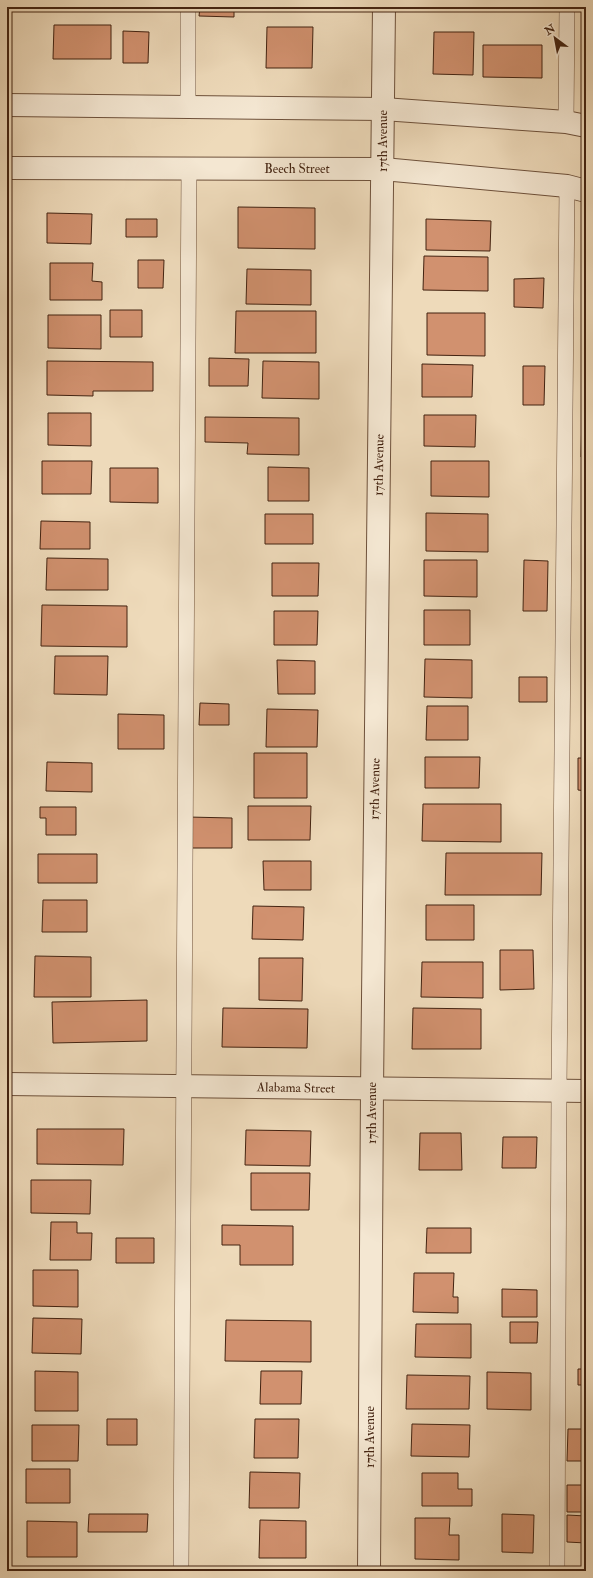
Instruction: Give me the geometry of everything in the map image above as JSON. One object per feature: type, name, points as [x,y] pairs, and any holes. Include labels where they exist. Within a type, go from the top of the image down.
[{"type":"street","name":"17th Avenue","points":[[369,1571],[372,1089],[384,7]]},
{"type":"street","points":[[7,106],[383,109],[576,124]]},
{"type":"street","name":"Beech Street","points":[[7,168],[383,169],[576,189]]},
{"type":"street","name":"Alabama Street","points":[[7,1084],[586,1091]]},
{"type":"lane","points":[[188,7],[188,107]]},
{"type":"lane","points":[[567,7],[576,124]]},
{"type":"lane","points":[[181,1571],[189,168]]},
{"type":"lane","points":[[557,1571],[559,1091],[576,189]]},
{"type":"building","points":[[200,7],[234,7],[234,17],[199,16]]},
{"type":"building","points":[[436,7],[476,7],[476,10],[436,10]]},
{"type":"building","points":[[54,25],[111,25],[111,59],[53,59]]},
{"type":"building","points":[[267,27],[313,27],[312,68],[266,68]]},
{"type":"building","points":[[123,31],[149,32],[148,63],[123,63]]},
{"type":"building","points":[[434,32],[474,32],[473,75],[433,74]]},
{"type":"building","points":[[483,45],[542,45],[542,78],[483,77]]},
{"type":"building","points":[[238,207],[315,208],[315,249],[238,248]]},
{"type":"building","points":[[47,213],[92,214],[91,244],[47,243]]},
{"type":"building","points":[[126,219],[157,219],[157,237],[126,237]]},
{"type":"building","points":[[426,219],[491,221],[490,251],[426,250]]},
{"type":"building","points":[[424,256],[488,257],[488,291],[423,290]]},
{"type":"building","points":[[138,260],[164,260],[163,288],[138,288]]},
{"type":"building","points":[[50,263],[93,263],[92,281],[102,282],[102,300],[50,300]]},
{"type":"building","points":[[247,269],[311,270],[311,305],[246,304]]},
{"type":"building","points":[[544,278],[543,308],[514,307],[514,279]]},
{"type":"building","points":[[110,310],[142,310],[142,337],[110,337]]},
{"type":"building","points":[[236,311],[316,311],[316,353],[235,353]]},
{"type":"building","points":[[427,313],[485,313],[485,356],[427,355]]},
{"type":"building","points":[[48,315],[101,315],[101,349],[48,348]]},
{"type":"building","points":[[209,358],[249,359],[248,386],[209,386]]},
{"type":"building","points":[[47,361],[153,362],[153,391],[93,391],[93,396],[47,395]]},
{"type":"building","points":[[263,361],[319,362],[319,399],[262,398]]},
{"type":"building","points":[[422,364],[473,365],[472,397],[422,397]]},
{"type":"building","points":[[523,366],[545,366],[544,405],[523,405]]},
{"type":"building","points":[[582,412],[586,412],[586,457],[581,457]]},
{"type":"building","points":[[48,413],[91,413],[91,446],[48,445]]},
{"type":"building","points":[[424,415],[476,415],[475,447],[424,446]]},
{"type":"building","points":[[205,417],[299,418],[299,455],[247,454],[248,443],[205,442]]},
{"type":"building","points":[[42,461],[92,461],[91,494],[42,494]]},
{"type":"building","points":[[431,461],[489,461],[489,497],[431,496]]},
{"type":"building","points":[[268,467],[309,468],[309,501],[268,501]]},
{"type":"building","points":[[110,468],[158,468],[158,503],[110,502]]},
{"type":"building","points":[[426,513],[488,514],[488,552],[426,551]]},
{"type":"building","points":[[265,514],[313,514],[313,544],[265,544]]},
{"type":"building","points":[[41,521],[90,522],[90,549],[40,549]]},
{"type":"building","points":[[47,558],[108,559],[108,590],[46,590]]},
{"type":"building","points":[[424,560],[477,560],[477,597],[424,596]]},
{"type":"building","points":[[524,560],[548,561],[547,611],[523,611]]},
{"type":"building","points":[[583,560],[586,560],[586,585],[582,585]]},
{"type":"building","points":[[272,563],[319,563],[318,596],[272,596]]},
{"type":"building","points":[[42,605],[127,606],[127,647],[41,646]]},
{"type":"building","points":[[424,610],[470,610],[470,645],[424,645]]},
{"type":"building","points":[[274,611],[318,611],[317,645],[274,645]]},
{"type":"building","points":[[55,656],[108,656],[107,695],[54,694]]},
{"type":"building","points":[[425,659],[472,660],[472,698],[424,697]]},
{"type":"building","points":[[277,660],[315,661],[315,694],[278,694]]},
{"type":"building","points":[[519,677],[547,677],[547,702],[519,702]]},
{"type":"building","points":[[200,703],[229,704],[229,725],[199,725]]},
{"type":"building","points":[[427,706],[468,706],[468,740],[426,740]]},
{"type":"building","points":[[267,709],[318,710],[317,747],[266,747]]},
{"type":"building","points":[[118,714],[164,715],[164,749],[118,749]]},
{"type":"building","points":[[254,753],[307,753],[307,798],[254,798]]},
{"type":"building","points":[[425,757],[480,757],[479,788],[425,788]]},
{"type":"building","points":[[578,758],[586,758],[586,791],[578,790]]},
{"type":"building","points":[[47,762],[92,763],[92,792],[46,791]]},
{"type":"building","points":[[423,804],[501,804],[501,842],[422,841]]},
{"type":"building","points":[[248,806],[311,806],[310,840],[248,840]]},
{"type":"building","points":[[40,807],[76,807],[76,835],[46,835],[46,818],[40,818]]},
{"type":"building","points":[[188,817],[232,818],[232,848],[188,848]]},
{"type":"building","points":[[446,853],[542,853],[541,895],[445,895]]},
{"type":"building","points":[[38,854],[97,854],[97,883],[38,883]]},
{"type":"building","points":[[263,861],[311,861],[311,890],[264,890]]},
{"type":"building","points":[[43,900],[87,900],[87,932],[42,932]]},
{"type":"building","points":[[426,905],[474,905],[474,940],[426,940]]},
{"type":"building","points":[[253,906],[304,907],[303,940],[252,939]]},
{"type":"building","points":[[500,950],[533,950],[534,989],[500,990]]},
{"type":"building","points":[[35,956],[91,957],[91,997],[34,997]]},
{"type":"building","points":[[259,958],[303,958],[302,1001],[259,1000]]},
{"type":"building","points":[[422,962],[483,962],[483,998],[421,997]]},
{"type":"building","points":[[147,1000],[147,1041],[53,1043],[52,1002]]},
{"type":"building","points":[[223,1008],[308,1009],[307,1048],[222,1047]]},
{"type":"building","points":[[413,1008],[481,1009],[481,1049],[412,1049]]},
{"type":"building","points":[[37,1129],[124,1129],[123,1165],[37,1164]]},
{"type":"building","points":[[246,1130],[311,1131],[310,1166],[245,1165]]},
{"type":"building","points":[[420,1133],[461,1133],[462,1170],[419,1170]]},
{"type":"building","points":[[503,1137],[537,1137],[536,1168],[502,1168]]},
{"type":"building","points":[[251,1173],[310,1173],[309,1210],[251,1210]]},
{"type":"building","points":[[31,1180],[91,1180],[90,1214],[31,1213]]},
{"type":"building","points":[[51,1222],[77,1222],[77,1233],[92,1233],[91,1260],[50,1260]]},
{"type":"building","points":[[222,1225],[293,1226],[293,1265],[240,1265],[240,1245],[222,1245]]},
{"type":"building","points":[[427,1228],[471,1228],[471,1253],[426,1253]]},
{"type":"building","points":[[116,1238],[154,1238],[154,1263],[116,1263]]},
{"type":"building","points":[[33,1270],[78,1270],[78,1307],[33,1306]]},
{"type":"building","points":[[414,1273],[454,1273],[453,1297],[458,1297],[458,1313],[413,1312]]},
{"type":"building","points":[[502,1289],[537,1290],[537,1317],[502,1317]]},
{"type":"building","points":[[33,1318],[82,1319],[81,1354],[32,1353]]},
{"type":"building","points":[[226,1320],[311,1321],[311,1362],[225,1361]]},
{"type":"building","points":[[510,1322],[538,1322],[537,1343],[510,1343]]},
{"type":"building","points":[[416,1324],[471,1324],[471,1358],[415,1357]]},
{"type":"building","points":[[578,1369],[586,1369],[586,1385],[578,1385]]},
{"type":"building","points":[[35,1371],[78,1372],[78,1411],[35,1411]]},
{"type":"building","points":[[261,1371],[302,1371],[301,1404],[260,1404]]},
{"type":"building","points":[[487,1372],[531,1373],[531,1410],[487,1409]]},
{"type":"building","points":[[407,1375],[470,1376],[469,1409],[406,1409]]},
{"type":"building","points":[[107,1419],[137,1419],[137,1445],[107,1445]]},
{"type":"building","points":[[255,1419],[299,1419],[298,1458],[254,1458]]},
{"type":"building","points":[[412,1424],[470,1425],[469,1457],[411,1456]]},
{"type":"building","points":[[32,1425],[79,1425],[78,1461],[32,1461]]},
{"type":"building","points":[[568,1429],[586,1429],[586,1461],[567,1461]]},
{"type":"building","points":[[26,1469],[70,1469],[70,1503],[26,1503]]},
{"type":"building","points":[[250,1472],[300,1473],[299,1508],[249,1508]]},
{"type":"building","points":[[422,1473],[458,1473],[458,1489],[472,1489],[472,1506],[422,1506]]},
{"type":"building","points":[[567,1485],[586,1485],[586,1512],[567,1512]]},
{"type":"building","points":[[89,1514],[148,1514],[147,1532],[88,1532]]},
{"type":"building","points":[[502,1514],[534,1515],[533,1553],[502,1552]]},
{"type":"building","points":[[567,1515],[586,1516],[586,1543],[567,1542]]},
{"type":"building","points":[[415,1518],[450,1518],[449,1535],[459,1535],[459,1560],[415,1559]]},
{"type":"building","points":[[260,1520],[306,1521],[306,1558],[259,1558]]},
{"type":"building","points":[[27,1521],[77,1522],[77,1557],[27,1557]]},
{"type":"building","points":[[506,1569],[535,1569],[535,1571],[506,1571]]}]
